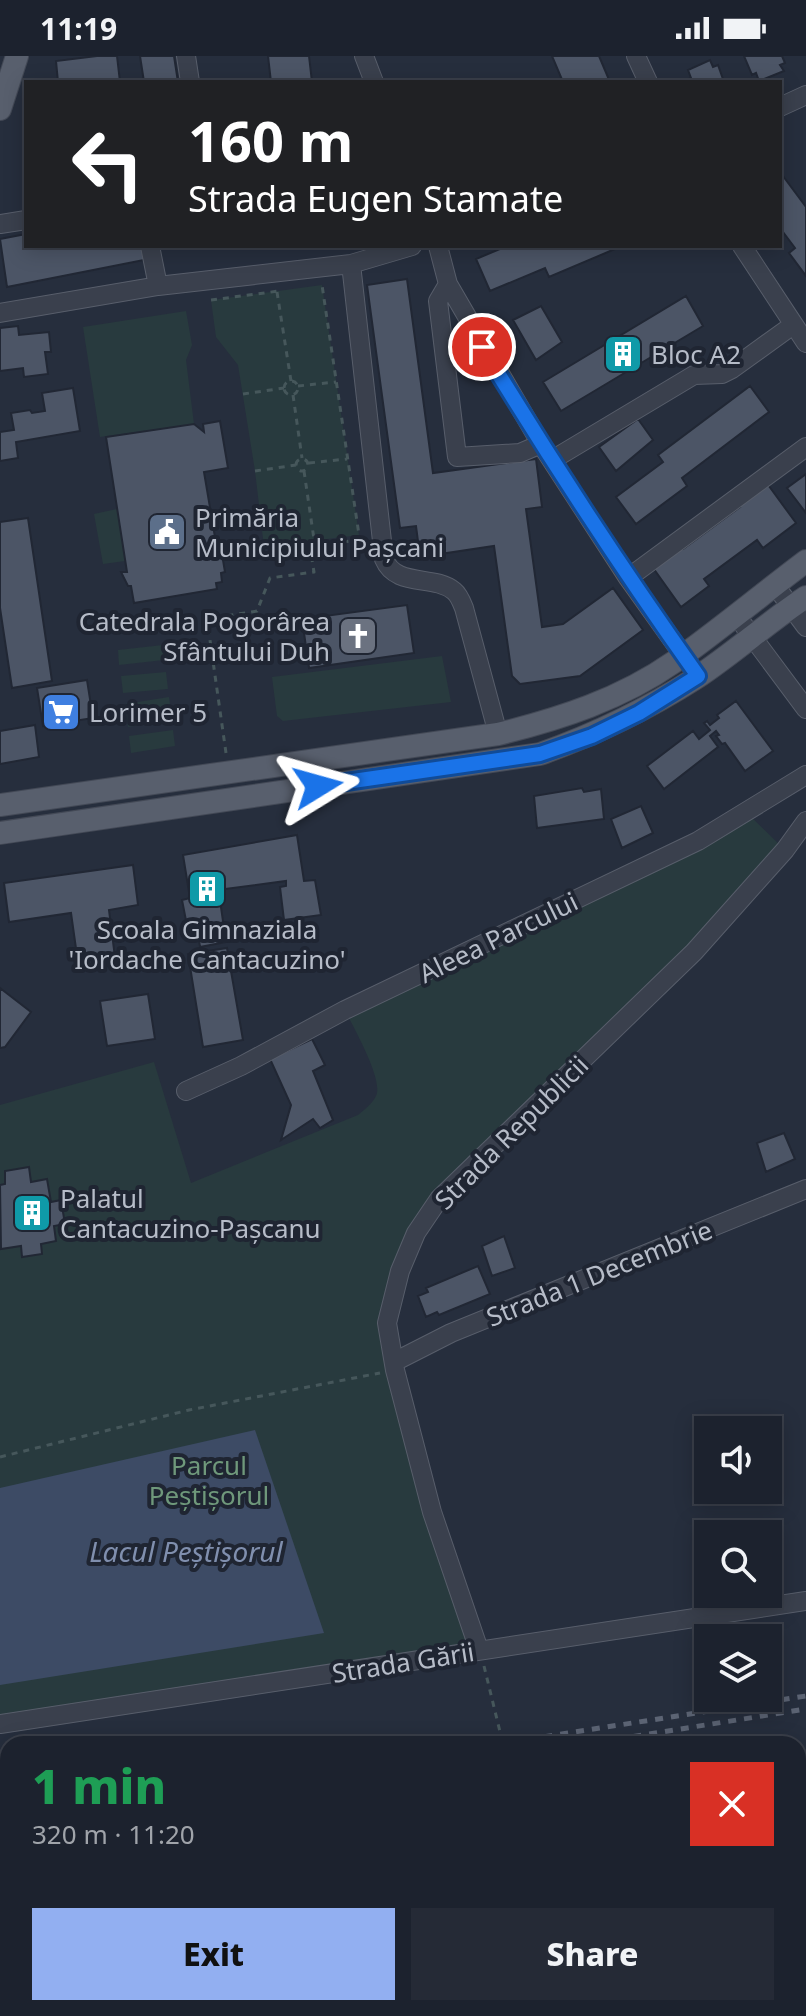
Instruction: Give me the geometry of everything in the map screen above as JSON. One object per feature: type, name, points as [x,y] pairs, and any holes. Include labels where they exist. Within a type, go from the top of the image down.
[{"type":"main road","points":[[0,109],[17,56]]},
{"type":"main road","points":[[0,805],[498,734],[572,714],[634,685],[683,655],[806,561]]},
{"type":"main road","points":[[0,833],[540,754],[592,736],[639,713],[698,676],[798,602]]},
{"type":"main road","points":[[342,756],[346,782]]},
{"type":"street","points":[[186,56],[190,80]]},
{"type":"street","points":[[364,56],[373,80]]},
{"type":"street","points":[[636,56],[647,80]]},
{"type":"street","points":[[782,106],[806,95]]},
{"type":"street","points":[[0,224],[24,220]]},
{"type":"street","points":[[150,248],[158,286]]},
{"type":"street","points":[[0,313],[158,286],[351,264],[405,248]]},
{"type":"street","points":[[439,248],[448,284],[541,444],[628,578],[698,676]]},
{"type":"street","points":[[743,248],[806,343]]},
{"type":"street","points":[[351,264],[384,559],[387,568],[400,577],[439,584],[455,592],[464,608],[498,734]]},
{"type":"street","points":[[448,284],[438,301],[457,457],[520,453],[541,444]]},
{"type":"street","points":[[552,460],[694,375],[722,374],[732,369],[793,325]]},
{"type":"street","points":[[628,578],[806,447]]},
{"type":"street","points":[[774,584],[798,602],[806,627]]},
{"type":"street","points":[[736,615],[806,709]]},
{"type":"street","name":"Aleea Parcului","points":[[186,1091],[241,1066],[345,1010],[698,841],[806,775]]},
{"type":"street","name":"Strada Republicii","points":[[479,1650],[432,1512],[394,1366],[387,1323],[400,1271],[416,1233],[439,1199],[694,952],[785,850],[806,821]]},
{"type":"street","name":"Strada 1 Decembrie","points":[[394,1366],[451,1333],[806,1189]]},
{"type":"street","name":"Strada Gării","points":[[0,1724],[806,1601]]},
{"type":"path","points":[[229,772],[207,619],[257,611],[270,578],[314,572],[310,547],[356,540],[359,535],[322,285]]},
{"type":"path","points":[[211,300],[292,289]]},
{"type":"path","points":[[277,292],[291,381],[298,386],[336,382]]},
{"type":"path","points":[[284,388],[291,381]]},
{"type":"path","points":[[298,386],[293,395],[302,458],[309,463],[347,459]]},
{"type":"path","points":[[243,394],[284,388]]},
{"type":"path","points":[[284,388],[293,395]]},
{"type":"path","points":[[255,471],[296,465],[302,458]]},
{"type":"path","points":[[309,463],[304,471],[315,546]]},
{"type":"path","points":[[296,465],[298,470],[304,471]]},
{"type":"path","points":[[0,1457],[189,1410],[394,1366]]},
{"type":"path","points":[[479,1650],[491,1685],[501,1736]]},
{"type":"green space","points":[[322,285],[359,535],[264,547],[238,365],[216,337],[211,300]]},
{"type":"green space","points":[[186,311],[192,345],[186,360],[194,424],[100,437],[83,327]]},
{"type":"green space","points":[[117,509],[125,561],[103,564],[94,514]]},
{"type":"green space","points":[[163,645],[164,660],[119,665],[118,650]]},
{"type":"green space","points":[[442,656],[451,702],[283,721],[277,716],[272,677]]},
{"type":"green space","points":[[166,672],[168,689],[123,693],[121,676]]},
{"type":"green space","points":[[169,697],[172,720],[128,727],[125,704]]},
{"type":"green space","points":[[173,730],[175,746],[131,753],[129,736]]},
{"type":"green space","name":"Parcul Peștișorul","points":[[746,812],[785,850],[439,1199],[387,1323],[479,1650],[0,1724],[0,1105],[154,1062],[191,1183],[358,1115],[371,1104],[376,1096],[376,1078],[345,1010]]},
{"type":"water","name":"Lacul Peștișorul","points":[[255,1430],[324,1633],[0,1685],[0,1488]]},
{"type":"building","points":[[117,56],[120,80],[58,80],[56,61]]},
{"type":"building","points":[[140,56],[174,56],[178,80],[144,80]]},
{"type":"building","points":[[268,56],[309,56],[312,80],[271,80]]},
{"type":"building","points":[[552,56],[599,56],[609,80],[562,80]]},
{"type":"building","points":[[744,56],[782,56],[785,63],[780,65],[784,71],[762,80],[756,73],[752,75]]},
{"type":"building","points":[[710,60],[713,67],[718,65],[723,80],[687,80],[691,78],[688,70]]},
{"type":"building","points":[[782,175],[806,207],[806,276],[789,253],[795,248],[782,231]]},
{"type":"building","points":[[24,234],[24,248],[146,248],[149,259],[7,287],[0,239]]},
{"type":"building","points":[[502,248],[617,248],[549,277],[545,268],[490,291],[476,259]]},
{"type":"building","points":[[407,279],[433,473],[536,459],[542,507],[526,509],[542,627],[563,624],[613,588],[643,630],[580,676],[520,684],[512,676],[494,546],[420,557],[416,526],[400,528],[367,285]]},
{"type":"building","name":"Bloc A2","points":[[686,296],[703,326],[561,411],[543,382]]},
{"type":"building","points":[[541,306],[562,342],[536,360],[513,320]]},
{"type":"building","points":[[18,326],[19,335],[49,332],[51,352],[45,352],[48,374],[24,377],[23,368],[0,371],[0,328]]},
{"type":"building","points":[[750,386],[769,412],[682,478],[687,486],[636,524],[616,497],[663,462],[658,455]]},
{"type":"building","points":[[73,388],[80,431],[16,442],[18,458],[0,461],[0,432],[14,430],[11,413],[45,411],[42,393]]},
{"type":"building","points":[[638,419],[653,440],[616,471],[599,447]]},
{"type":"building","name":"Primăria Municipiului Pașcani","points":[[220,421],[228,468],[204,472],[218,555],[222,554],[225,572],[221,573],[222,582],[216,583],[217,589],[134,603],[131,586],[128,586],[121,572],[127,572],[106,437],[194,424],[204,432],[203,424]]},
{"type":"building","points":[[806,474],[806,513],[787,488]]},
{"type":"building","points":[[766,482],[796,523],[763,548],[757,540],[704,579],[709,586],[681,607],[651,565],[679,545],[683,549],[740,507],[737,503]]},
{"type":"building","points":[[28,518],[52,681],[12,688],[0,608],[0,522]]},
{"type":"building","name":"Catedrala Pogorârea Sfântului Duh","points":[[407,605],[414,653],[309,668],[302,619]]},
{"type":"building","points":[[87,680],[93,718],[43,726],[37,688]]},
{"type":"building","points":[[736,701],[773,751],[745,771],[725,743],[722,744],[716,736],[719,735],[716,731],[710,736],[718,747],[664,789],[647,766],[693,731],[699,739],[710,730],[704,723],[707,721],[710,725],[719,718],[717,715]]},
{"type":"building","points":[[35,725],[39,757],[0,764],[0,731]]},
{"type":"building","points":[[582,788],[584,792],[601,789],[604,819],[537,828],[534,796]]},
{"type":"building","points":[[641,806],[653,833],[622,848],[611,819]]},
{"type":"building","name":"Scoala Gimnaziala 'Iordache Cantacuzino'","points":[[297,835],[304,881],[315,880],[321,915],[284,920],[280,887],[286,886],[286,881],[209,891],[210,897],[219,893],[226,942],[200,947],[198,934],[189,936],[182,900],[190,898],[183,855]]},
{"type":"building","points":[[133,865],[138,905],[109,910],[116,965],[79,970],[71,913],[9,922],[4,883]]},
{"type":"building","points":[[227,948],[243,1040],[203,1047],[188,954]]},
{"type":"building","points":[[0,988],[31,1012],[5,1047],[0,1048]]},
{"type":"building","points":[[148,994],[155,1039],[107,1046],[100,1001]]},
{"type":"building","points":[[312,1039],[325,1065],[313,1071],[333,1120],[320,1128],[313,1119],[281,1140],[291,1105],[270,1059]]},
{"type":"building","points":[[784,1133],[795,1159],[766,1172],[757,1143]]},
{"type":"building","name":"Palatul Cantacuzino-Pașcanu","points":[[29,1167],[31,1182],[47,1179],[51,1202],[61,1200],[65,1224],[54,1226],[56,1241],[41,1244],[42,1254],[22,1257],[21,1246],[1,1249],[0,1185],[5,1184],[5,1171]]},
{"type":"building","points":[[504,1236],[515,1268],[492,1276],[482,1246]]},
{"type":"building","points":[[478,1266],[490,1294],[439,1315],[437,1312],[426,1317],[418,1296],[428,1292],[426,1288]]},
{"type":"railway","points":[[548,1736],[806,1696]]},
{"type":"railway","points":[[636,1736],[806,1709]]},
{"type":"place","name":"Bloc A2","points":[[623,354]]},
{"type":"place","name":"Primăria Municipiului Pașcani","points":[[167,532]]},
{"type":"place","name":"Catedrala Pogorârea Sfântului Duh","points":[[358,636]]},
{"type":"place","name":"Lorimer 5","points":[[61,712]]},
{"type":"place","name":"Scoala Gimnaziala 'Iordache Cantacuzino'","points":[[207,889]]},
{"type":"place","name":"Palatul Cantacuzino-Pașcanu","points":[[32,1213]]},
{"type":"route","points":[[318,786],[540,754],[592,736],[639,713],[698,676],[628,578],[482,347]]}]
